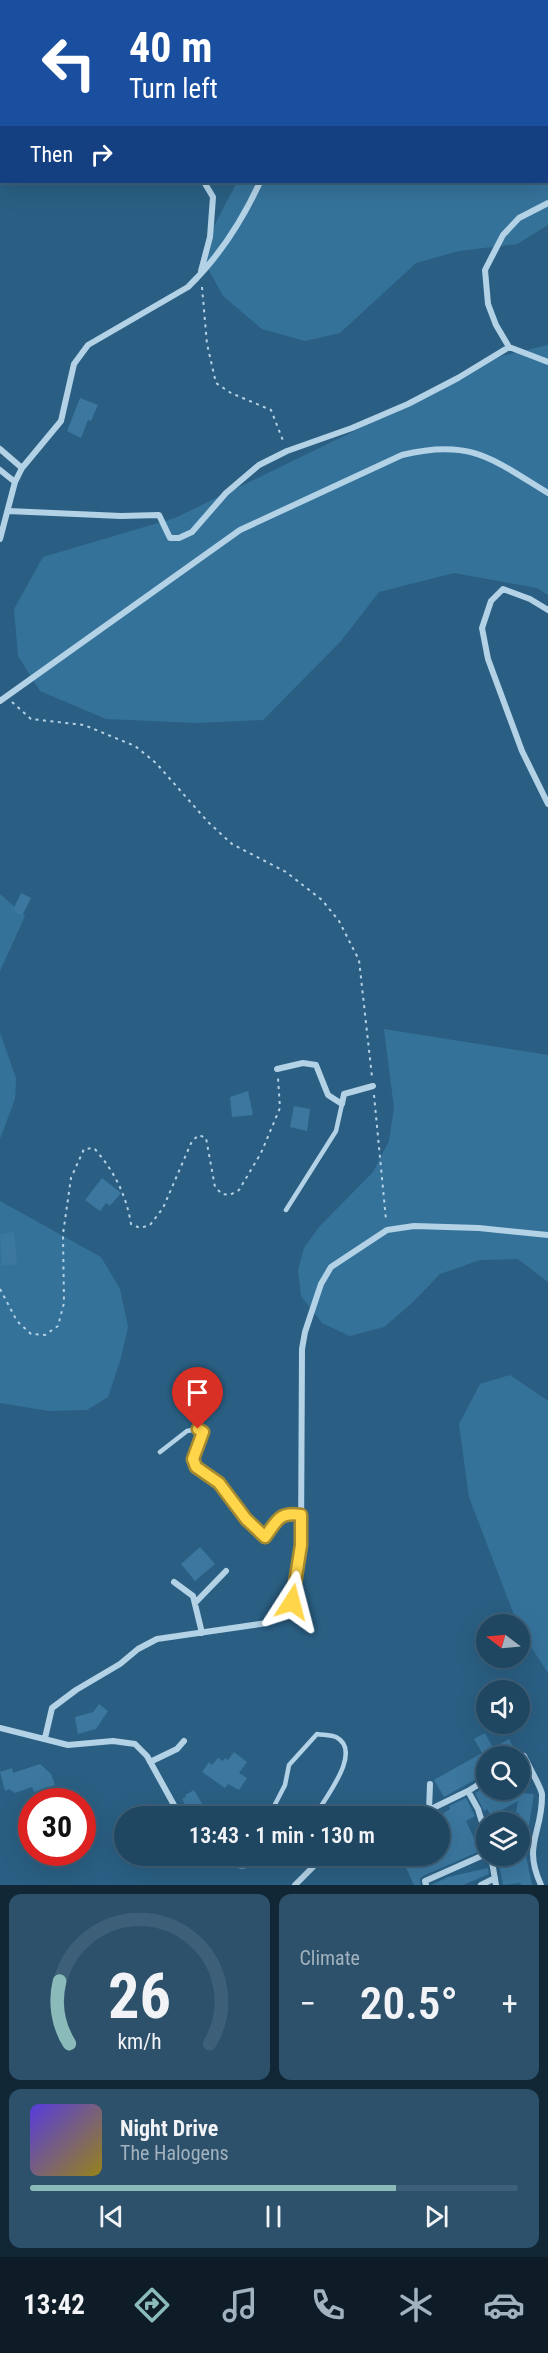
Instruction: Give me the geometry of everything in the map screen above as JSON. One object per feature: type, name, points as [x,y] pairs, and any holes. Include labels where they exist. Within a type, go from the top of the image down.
[{"type":"street","points":[[200,275],[210,237],[213,197],[205,183]]},
{"type":"street","points":[[0,539],[15,482],[22,468],[61,421],[74,364],[88,345],[188,287],[200,275],[248,208],[260,183]]},
{"type":"street","points":[[548,204],[519,218],[503,235],[485,270],[488,304],[496,325],[509,347],[548,362]]},
{"type":"street","points":[[8,512],[159,515],[171,538],[179,538],[192,532],[226,493],[259,465],[287,451],[342,432],[408,404],[458,378],[509,347]]},
{"type":"street","points":[[0,701],[240,530],[402,455],[428,448],[456,448],[493,459],[548,493]]},
{"type":"street","points":[[0,449],[22,468]]},
{"type":"street","points":[[0,470],[15,482]]},
{"type":"street","points":[[548,610],[530,599],[503,589],[491,601],[482,628],[488,659],[522,752],[548,804]]},
{"type":"street","points":[[277,1069],[303,1063],[316,1065],[328,1095],[342,1104],[344,1094],[373,1086]]},
{"type":"street","points":[[45,1738],[52,1708],[76,1690],[120,1664],[138,1649],[157,1639],[267,1623],[284,1616],[292,1602],[301,1545],[301,1371],[305,1332],[321,1284],[331,1267],[387,1230],[414,1226],[458,1227],[548,1235]]},
{"type":"street","points":[[195,1603],[226,1571]]},
{"type":"street","points":[[174,1582],[193,1596],[202,1633]]},
{"type":"street","points":[[0,1728],[68,1745],[113,1741],[135,1744],[147,1756],[174,1806]]},
{"type":"street","points":[[150,1762],[177,1749],[184,1741]]},
{"type":"street","points":[[530,1768],[542,1791],[536,1838],[532,1845],[535,1871],[541,1885]]},
{"type":"street","points":[[430,1784],[429,1810],[476,1786]]},
{"type":"street","points":[[468,1791],[479,1812]]},
{"type":"street","points":[[426,1885],[425,1881],[476,1858]]},
{"type":"street","points":[[295,1885],[312,1866]]},
{"type":"street","points":[[481,1885],[495,1882],[493,1866]]},
{"type":"lane","points":[[286,1210],[336,1131],[342,1104]]},
{"type":"lane","points":[[160,1452],[187,1431],[198,1429],[203,1432],[193,1459],[196,1467],[219,1483],[246,1519],[265,1537],[288,1512],[301,1515]]},
{"type":"lane","points":[[275,1806],[280,1798],[289,1765],[317,1734],[336,1737],[345,1746],[347,1756],[343,1770],[321,1806]]},
{"type":"path","points":[[200,275],[207,344],[216,383],[231,393],[271,410],[287,451]]},
{"type":"path","points":[[6,696],[31,719],[84,725],[135,746],[156,762],[208,822],[232,844],[286,872],[322,900],[339,921],[359,960],[387,1230]]},
{"type":"path","points":[[0,1289],[17,1321],[31,1334],[45,1335],[58,1326],[64,1303],[63,1234],[71,1178],[84,1149],[94,1148],[104,1159],[127,1198],[131,1224],[140,1228],[150,1226],[163,1208],[192,1141],[199,1135],[206,1138],[215,1186],[222,1194],[230,1195],[239,1190],[261,1153],[280,1108],[277,1069]]},
{"type":"shaded area","points":[[236,183],[548,183],[548,225],[517,244],[459,251],[416,263],[340,333],[305,341],[262,329],[223,296],[205,263],[214,226]]},
{"type":"shaded area","points":[[548,345],[548,595],[537,588],[454,573],[379,592],[341,641],[263,720],[197,723],[106,719],[40,691],[18,656],[14,609],[43,557],[175,518],[412,403],[485,360]]},
{"type":"shaded area","points":[[0,894],[25,916],[0,971]]},
{"type":"shaded area","points":[[384,1029],[548,1055],[548,1282],[518,1259],[480,1260],[440,1274],[412,1303],[384,1327],[350,1336],[322,1323],[301,1296],[298,1270],[304,1248],[319,1227],[373,1172],[389,1141],[394,1108]]},
{"type":"shaded area","points":[[0,1033],[16,1078],[15,1099],[0,1139]]},
{"type":"shaded area","points":[[0,1201],[101,1257],[120,1289],[128,1327],[121,1358],[108,1397],[87,1410],[49,1411],[0,1403]]},
{"type":"shaded area","points":[[510,1375],[548,1401],[548,1673],[530,1645],[530,1614],[514,1614],[469,1497],[459,1424],[480,1384]]},
{"type":"building","points":[[80,398],[98,405],[91,421],[88,420],[81,438],[67,431]]},
{"type":"building","points":[[21,893],[31,898],[22,916],[13,910]]},
{"type":"building","points":[[248,1091],[253,1115],[232,1117],[230,1097]]},
{"type":"building","points":[[294,1106],[310,1109],[307,1131],[290,1127]]},
{"type":"building","points":[[102,1178],[121,1193],[110,1206],[106,1203],[100,1211],[85,1200]]},
{"type":"building","points":[[14,1232],[17,1264],[2,1266],[0,1234]]},
{"type":"building","points":[[200,1547],[215,1564],[195,1581],[181,1564]]},
{"type":"building","points":[[99,1704],[108,1711],[96,1729],[78,1734],[75,1717],[93,1712]]},
{"type":"building","points":[[486,1734],[492,1746],[478,1746],[474,1739]]},
{"type":"building","points":[[509,1739],[512,1746],[497,1746]]},
{"type":"building","points":[[234,1752],[247,1762],[239,1773],[247,1778],[239,1790],[228,1784],[225,1788],[202,1772],[209,1762],[212,1765],[218,1758],[223,1761],[225,1758],[228,1760]]},
{"type":"building","points":[[476,1756],[476,1779],[444,1797],[434,1780]]},
{"type":"building","points":[[40,1764],[51,1774],[55,1785],[46,1788],[18,1788],[18,1792],[15,1793],[9,1789],[5,1791],[0,1772],[12,1768],[13,1773]]},
{"type":"building","points":[[194,1790],[203,1806],[186,1806],[182,1799],[186,1797],[185,1795]]},
{"type":"building","points":[[530,1794],[534,1794],[530,1819],[530,1812],[516,1812],[518,1801],[498,1812],[489,1812],[487,1809],[484,1811],[478,1800],[530,1800]]},
{"type":"building","points":[[466,1798],[475,1816],[466,1821],[476,1842],[476,1853],[450,1864],[450,1806]]},
{"type":"building","points":[[446,1866],[423,1876],[420,1879],[421,1885],[414,1885],[406,1868]]},
{"type":"building","points":[[499,1866],[528,1866],[532,1885],[521,1885],[520,1883],[503,1885]]},
{"type":"building","points":[[488,1868],[489,1874],[463,1885],[431,1885],[448,1877]]},
{"type":"route","points":[[198,1429],[203,1432],[193,1459],[196,1467],[219,1483],[246,1519],[265,1537],[288,1512],[301,1515],[301,1545],[292,1602]]}]
